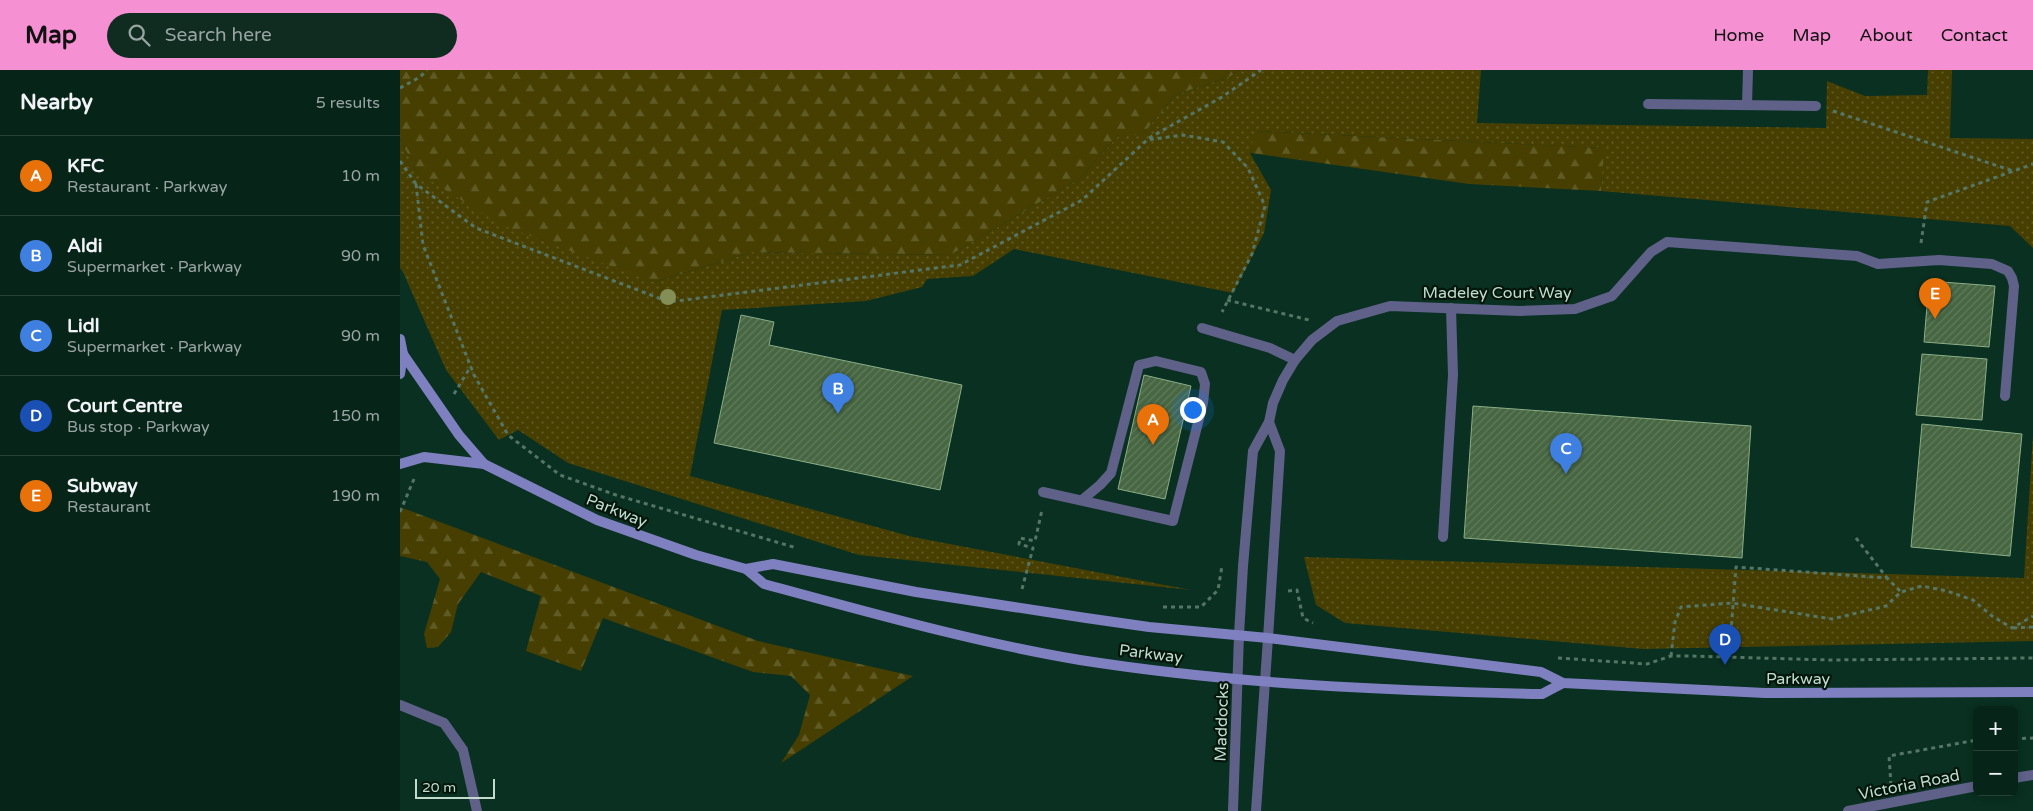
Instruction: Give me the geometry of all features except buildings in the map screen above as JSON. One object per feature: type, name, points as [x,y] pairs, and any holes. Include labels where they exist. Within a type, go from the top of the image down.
[{"type":"street","points":[[1747,105],[1748,70]]},
{"type":"street","points":[[1648,104],[1816,106]]},
{"type":"street","name":"Madeley Court Way","points":[[1269,422],[1273,403],[1283,380],[1295,360],[1312,340],[1337,321],[1390,306],[1520,310],[1575,309],[1612,296],[1651,252],[1667,242],[1857,256],[1878,264],[1918,262]]},
{"type":"street","points":[[1918,262],[1958,260],[1992,264],[2001,267],[2012,278],[2014,286],[2005,396]]},
{"type":"street","points":[[1443,537],[1453,375],[1451,308]]},
{"type":"street","points":[[1202,328],[1270,348],[1295,360]]},
{"type":"street","points":[[400,339],[403,354],[400,374]]},
{"type":"street","name":"Parkway","points":[[403,354],[459,436],[484,464]]},
{"type":"street","points":[[1045,492],[1173,521],[1203,403],[1205,384],[1201,372],[1156,361],[1139,365],[1111,473],[1082,500]]},
{"type":"street","points":[[1256,811],[1280,451],[1269,422]]},
{"type":"street","name":"Maddocks","points":[[1232,811],[1243,566],[1254,451],[1269,422]]},
{"type":"street","name":"Parkway","points":[[400,464],[424,457],[484,464],[597,520],[688,552],[746,569],[764,584],[914,624],[1080,660],[1237,679],[1336,688],[1542,694],[1563,683]]},
{"type":"street","name":"Parkway","points":[[746,569],[773,564],[953,599],[1140,626],[1268,638],[1540,672],[1563,683],[1765,693],[2033,692]]},
{"type":"street","points":[[400,704],[444,723],[463,750],[477,811]]},
{"type":"street","points":[[2018,777],[2033,775]]},
{"type":"street","name":"Victoria Road","points":[[1848,811],[1880,808],[1892,803],[1973,787]]},
{"type":"path","points":[[400,88],[420,77],[427,70]]},
{"type":"path","points":[[400,161],[416,184],[476,228],[669,302],[960,264],[1082,200],[1147,140],[1222,97],[1261,70]]},
{"type":"path","points":[[1816,106],[2013,171]]},
{"type":"path","points":[[1147,140],[1183,135],[1223,142],[1248,168],[1264,206],[1252,254],[1222,312]]},
{"type":"path","points":[[1918,262],[1927,202],[2033,164]]},
{"type":"path","points":[[416,184],[423,245],[474,374],[508,435],[560,475],[616,495],[802,549]]},
{"type":"path","points":[[1227,300],[1308,320]]},
{"type":"path","points":[[1022,590],[1033,548],[1018,544],[1020,538],[1035,541],[1045,492]]},
{"type":"path","points":[[1856,538],[1901,592]]},
{"type":"path","points":[[1161,608],[1201,607],[1218,590],[1222,566],[1226,566]]},
{"type":"path","points":[[1729,656],[1736,567],[1888,578]]},
{"type":"path","points":[[2033,627],[2012,628],[1992,616],[1973,600],[1947,591],[1922,586],[1901,592],[1886,606],[1832,619],[1732,603],[1681,607],[1675,622],[1671,656],[1830,660],[2033,658]]},
{"type":"path","points":[[1012,588],[1031,591]]},
{"type":"path","points":[[1292,591],[1297,590],[1303,618],[1316,625]]},
{"type":"path","points":[[2012,628],[2033,616]]},
{"type":"path","points":[[2018,738],[2033,738]]},
{"type":"path","points":[[1892,803],[1889,756],[1973,741]]},
{"type":"green space","points":[[400,70],[1239,70],[1231,76],[1175,95],[1142,135],[1119,135],[1079,179],[950,255],[753,252],[654,282],[501,225],[417,172],[400,139]]},
{"type":"green space","points":[[1239,70],[1481,70],[1477,123],[1826,128],[1827,81],[1865,96],[1927,95],[1928,70],[1952,70],[1950,138],[2033,139],[2033,248],[2010,226],[1601,191],[1603,148],[1256,131],[1250,153],[1271,190],[1264,233],[1233,293],[1014,249],[973,276],[927,279],[922,287],[866,301],[722,310],[690,476],[913,537],[1191,590],[859,555],[568,463],[518,430],[499,440],[446,370],[400,268],[400,139],[417,172],[654,282],[753,252],[950,255],[1079,179],[1119,135],[1142,135],[1175,95],[1231,76]]},
{"type":"green space","points":[[1255,131],[1604,148],[1601,191],[1469,184],[1250,153]]},
{"type":"green space","points":[[2033,435],[2033,641],[1643,649],[1345,623],[1316,605],[1304,557],[2024,578]]},
{"type":"green space","points":[[400,507],[758,641],[913,676],[781,763],[799,735],[810,695],[791,676],[753,672],[603,618],[581,671],[526,651],[541,596],[481,572],[458,604],[451,632],[438,647],[427,648],[424,634],[440,579],[427,562],[400,556]]},
{"type":"place","name":"Subway","points":[[1935,319]]},
{"type":"place","name":"Aldi","points":[[838,414]]},
{"type":"place","name":"KFC","points":[[1153,445]]},
{"type":"place","name":"Lidl","points":[[1566,474]]},
{"type":"place","name":"Court Centre","points":[[1725,665]]}]
